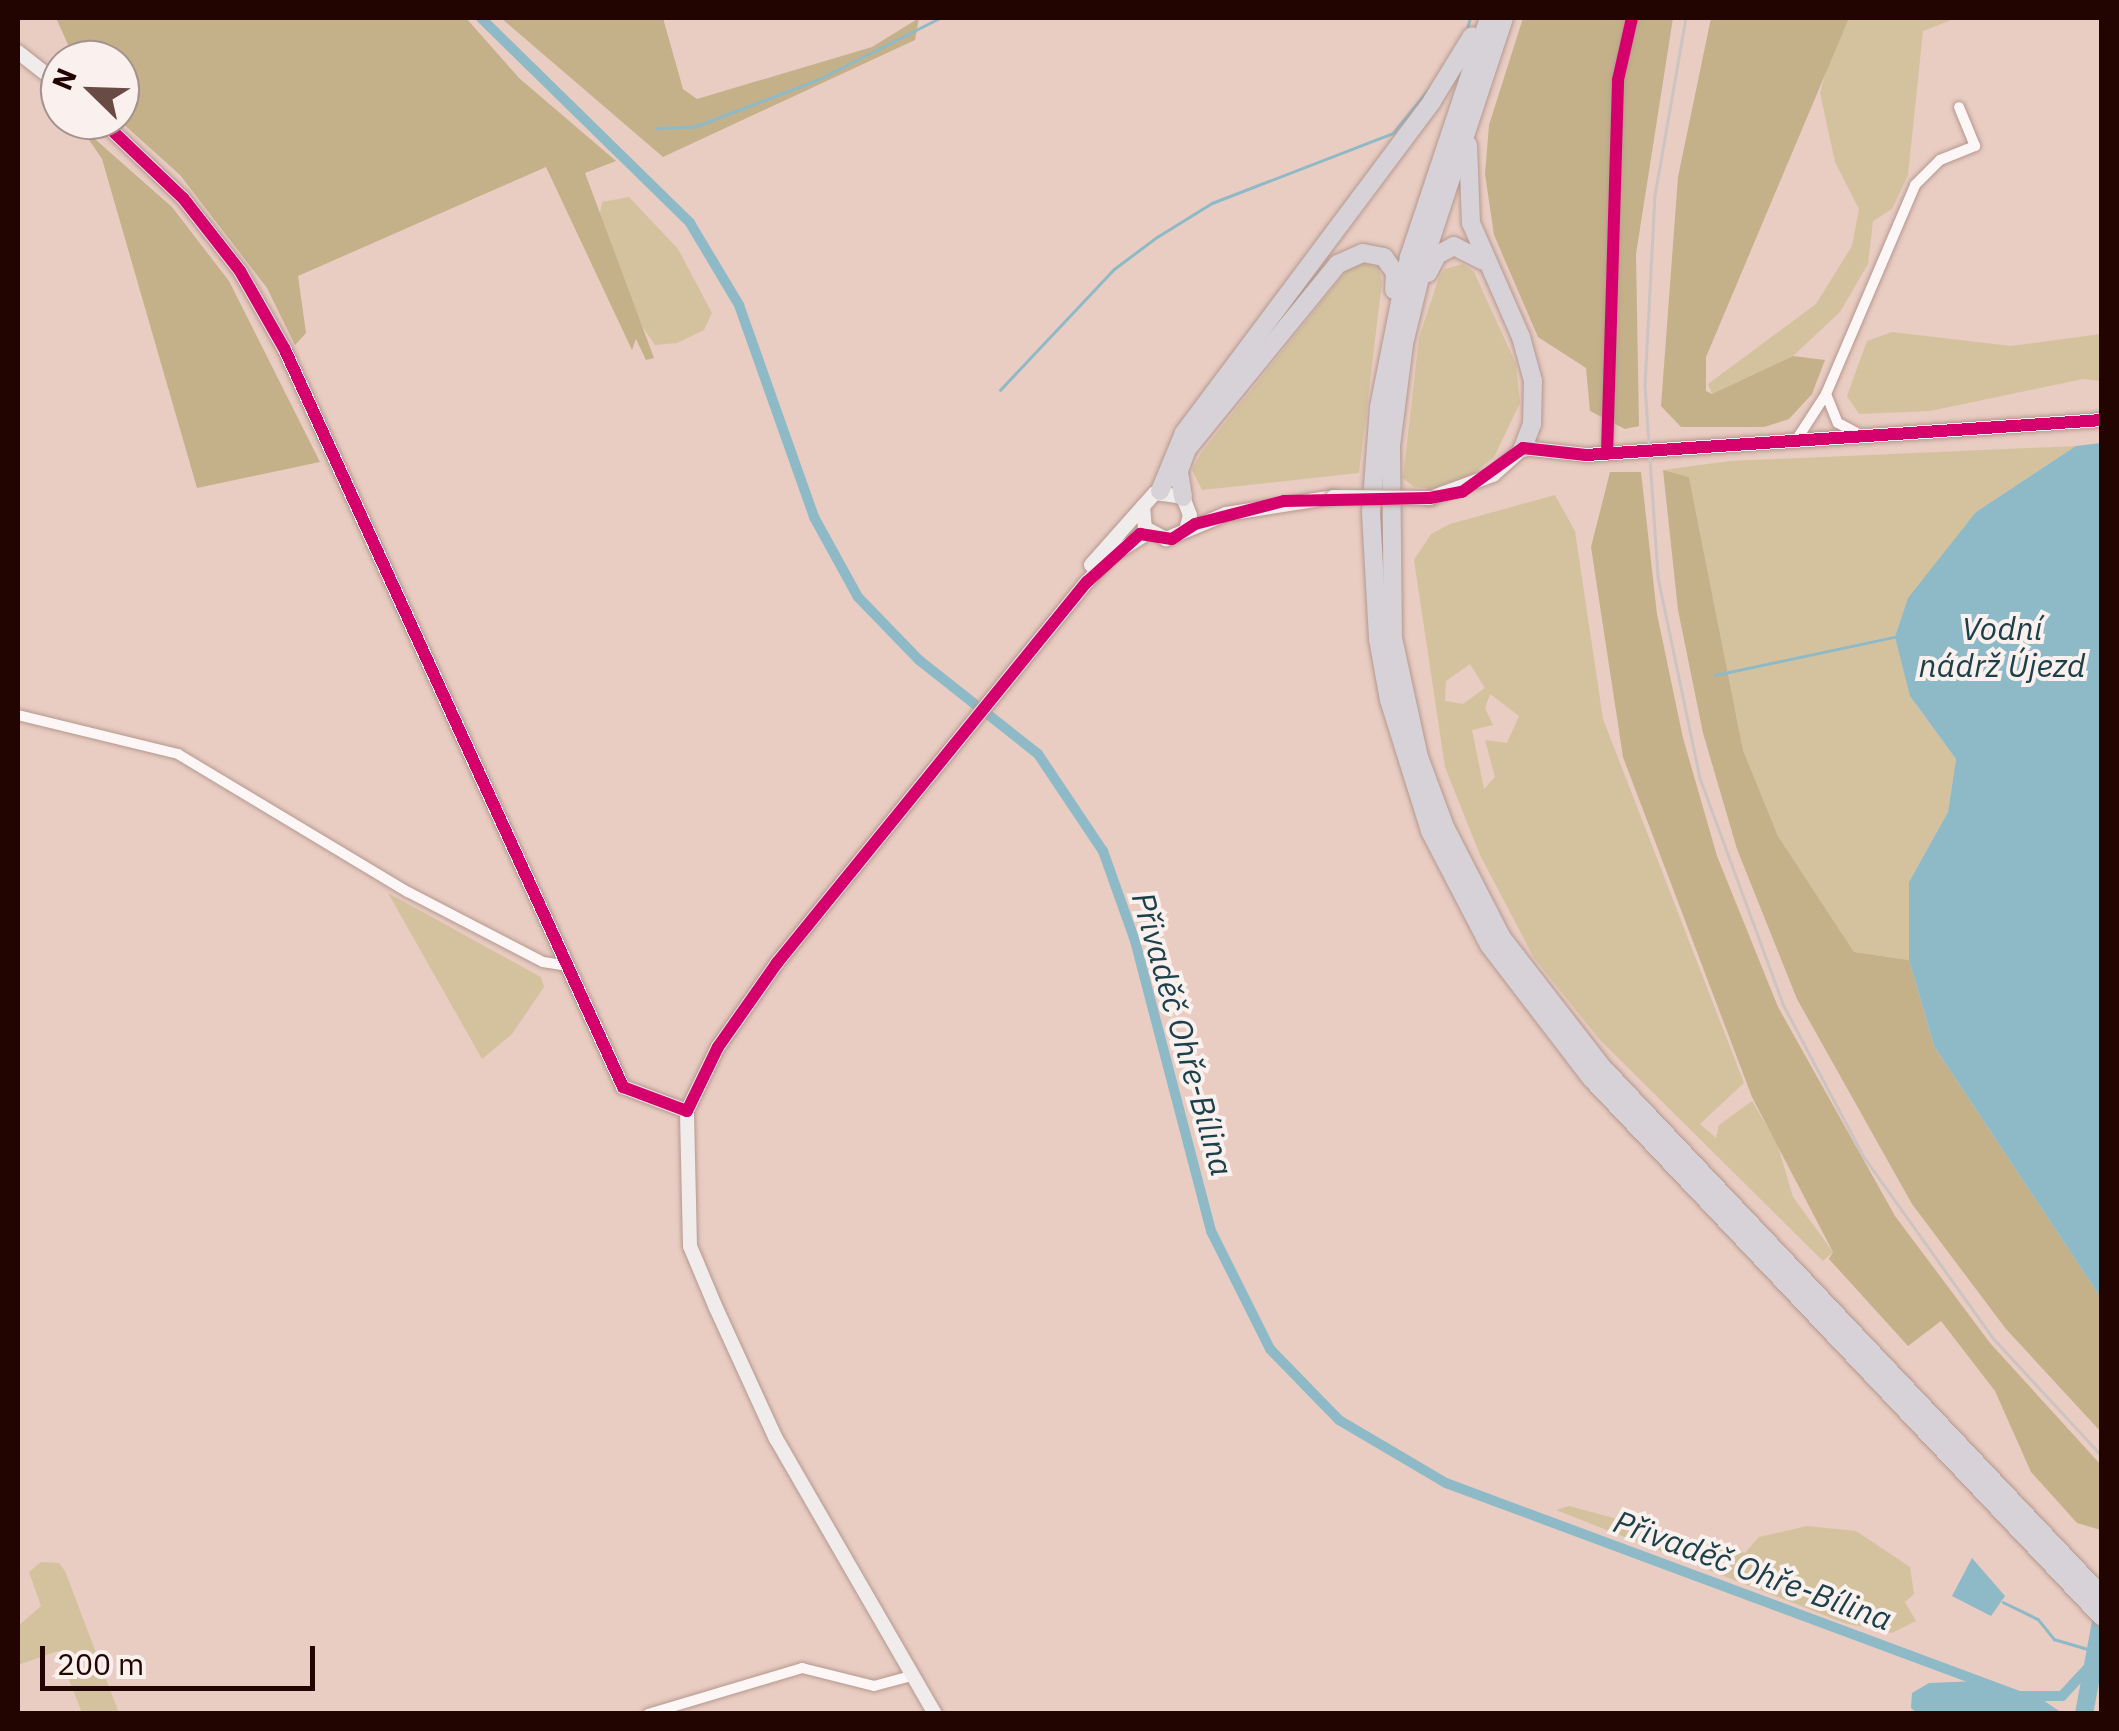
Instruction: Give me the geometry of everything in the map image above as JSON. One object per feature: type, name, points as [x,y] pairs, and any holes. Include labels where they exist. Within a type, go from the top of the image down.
[{"type":"highway","points":[[1485,18],[1409,257],[1371,513],[1378,638],[1404,760],[1462,898],[1521,992],[1592,1079],[2102,1617]]},
{"type":"highway","points":[[1160,491],[1184,433],[1432,101],[1485,18]]},
{"type":"highway","points":[[1396,344],[1504,18]]},
{"type":"highway","points":[[1474,105],[1465,184],[1483,261],[1521,337],[1532,381],[1532,424],[1523,448]]},
{"type":"highway","points":[[1396,344],[1438,255],[1454,246],[1483,261]]},
{"type":"highway","points":[[1186,504],[1179,471],[1187,450],[1349,256],[1384,257],[1394,273],[1396,344],[1386,518],[1393,638],[1419,757],[1476,892],[1531,980],[1604,1068],[2102,1596]]},
{"type":"street","points":[[1607,454],[1618,80],[1632,18]]},
{"type":"street","points":[[18,52],[40,69]]},
{"type":"street","points":[[1795,442],[1826,394],[1915,186],[1940,160],[1976,146],[1959,107]]},
{"type":"street","points":[[122,140],[183,198],[240,271],[285,350],[562,965],[623,1087],[687,1111]]},
{"type":"street","points":[[1826,394],[1838,423],[1868,438]]},
{"type":"street","points":[[1148,532],[1166,540],[1226,514],[1333,497],[1430,498],[1493,475],[1523,448],[1547,455],[1607,454],[2102,420]]},
{"type":"street","points":[[935,1714],[776,1440],[690,1246],[687,1111],[738,1015],[1001,690],[1143,506],[1160,491],[1186,504],[1226,514]]},
{"type":"street","points":[[1186,504],[1186,530]]},
{"type":"street","points":[[1143,506],[1148,532]]},
{"type":"street","points":[[1036,644],[1111,556],[1148,532]]},
{"type":"street","points":[[18,715],[58,728],[178,754],[408,892],[562,965]]},
{"type":"street","points":[[648,1714],[802,1668],[874,1686],[911,1676]]},
{"type":"shaded area","points":[[56,18],[466,18],[519,78],[616,161],[585,173],[654,358],[646,360],[636,339],[632,350],[546,167],[298,276],[306,333],[295,345],[267,288],[180,175],[140,139],[140,40],[66,40]]},
{"type":"shaded area","points":[[501,18],[663,18],[683,89],[697,99],[872,47],[919,18],[915,40],[663,157]]},
{"type":"shaded area","points":[[1523,18],[1673,18],[1636,254],[1639,426],[1625,429],[1590,411],[1586,368],[1538,337],[1494,235],[1485,174],[1489,125]]},
{"type":"shaded area","points":[[1711,18],[1849,18],[1706,357],[1706,391],[1712,394],[1793,356],[1825,360],[1812,394],[1789,419],[1764,427],[1681,427],[1661,406],[1678,177]]},
{"type":"shaded area","points":[[1849,18],[1956,18],[1923,31],[1908,175],[1892,209],[1873,221],[1868,264],[1840,312],[1793,356],[1712,394],[1708,384],[1816,304],[1852,246],[1859,209],[1835,162],[1820,93],[1834,42]]},
{"type":"shaded area","points":[[89,140],[96,140],[172,207],[229,281],[320,462],[197,488],[102,159]]},
{"type":"shaded area","points":[[629,197],[678,249],[712,313],[704,330],[677,343],[655,345],[642,326],[599,219],[602,202]]},
{"type":"shaded area","points":[[1463,264],[1474,272],[1516,364],[1520,403],[1494,457],[1469,477],[1435,489],[1414,487],[1403,478],[1419,338],[1438,280],[1445,269]]},
{"type":"shaded area","points":[[1351,265],[1379,267],[1382,282],[1359,473],[1202,490],[1192,470],[1201,453]]},
{"type":"shaded area","points":[[1892,332],[2011,346],[2101,334],[2101,381],[2083,379],[1930,411],[1859,414],[1847,396],[1867,341]]},
{"type":"shaded area","points":[[2076,446],[1976,512],[1910,696],[1956,759],[1948,812],[1909,882],[1909,960],[1854,952],[1778,836],[1743,750],[1689,477],[1663,470],[1730,461]]},
{"type":"shaded area","points":[[1663,470],[1689,477],[1743,750],[1778,836],[1854,952],[1909,960],[1934,1046],[2101,1298],[2101,1432],[2006,1329],[1912,1204],[1797,999],[1737,849],[1703,733],[1678,610]]},
{"type":"shaded area","points":[[1610,472],[1641,472],[1657,614],[1683,738],[1717,856],[1778,1007],[1895,1216],[1990,1343],[2101,1465],[2101,1530],[2077,1523],[2031,1472],[1995,1391],[1941,1321],[1908,1346],[1829,1259],[1833,1252],[1752,1097],[1623,757],[1591,547]]},
{"type":"shaded area","points":[[1555,495],[1575,531],[1603,719],[1744,1083],[1700,1124],[1716,1138],[1719,1125],[1752,1101],[1777,1143],[1793,1197],[1833,1252],[1823,1261],[1599,1039],[1534,958],[1480,855],[1445,767],[1414,560],[1431,534],[1450,524]],"holes":[[[1470,664],[1485,688],[1463,704],[1445,701],[1446,681]],[[1490,694],[1519,716],[1507,743],[1485,740],[1495,777],[1484,789],[1472,730],[1493,725],[1485,708]]]},
{"type":"shaded area","points":[[388,893],[541,977],[544,987],[512,1034],[482,1059]]},
{"type":"shaded area","points":[[1569,1506],[1745,1553],[1759,1537],[1807,1526],[1856,1531],[1910,1567],[1914,1594],[1905,1602],[1916,1621],[1892,1633],[1844,1623],[1556,1510]]},
{"type":"shaded area","points":[[41,1562],[59,1563],[65,1571],[119,1713],[82,1713],[58,1651],[18,1665],[18,1626],[41,1606],[29,1572]]},
{"type":"water","name":"Vodní nádrž Újezd","points":[[2102,443],[2101,1298],[1934,1046],[1909,960],[1909,882],[1948,812],[1956,759],[1910,696],[1895,637],[1908,598],[1976,512],[2076,446]]},
{"type":"water","points":[[1972,1558],[2005,1596],[1991,1616],[1952,1596]]},
{"type":"water","points":[[1978,1681],[2040,1698],[2062,1713],[1918,1714],[1911,1708],[1912,1693],[1929,1683]]},
{"type":"waterway","name":"Přivaděč Ohře-Bílina","points":[[481,18],[690,223],[739,305],[814,517],[858,597],[919,660],[1038,754],[1103,851],[1135,941],[1211,1231],[1270,1349],[1339,1420],[1446,1483],[2019,1696],[2062,1696],[2098,1657]]},
{"type":"waterway","points":[[656,128],[694,127],[817,80],[940,18]]},
{"type":"waterway","points":[[1467,29],[1470,18]]},
{"type":"waterway","points":[[1000,390],[1114,269],[1157,237],[1212,203],[1393,133],[1431,86]]},
{"type":"waterway","points":[[1715,675],[1894,637]]},
{"type":"waterway","points":[[2003,1602],[2038,1619],[2054,1639],[2098,1652]]},
{"type":"waterway","name":"Přivaděč Ohře-Bílina","points":[[2084,1714],[2102,1617]]},
{"type":"waterway","points":[[2094,1674],[2102,1681]]},
{"type":"railway","points":[[1686,18],[1655,195],[1645,385],[1658,577],[1700,778],[1784,1006],[1864,1157],[1994,1339],[2102,1456]]},
{"type":"cycle path","points":[[1607,454],[1618,80],[1632,18]]},
{"type":"cycle path","points":[[122,140],[183,198],[240,271],[285,350],[623,1087],[687,1111],[718,1047],[777,963],[1087,582],[1140,534],[1172,539],[1195,524],[1284,501],[1430,498],[1462,492],[1523,448],[1586,455],[2102,420]]}]
